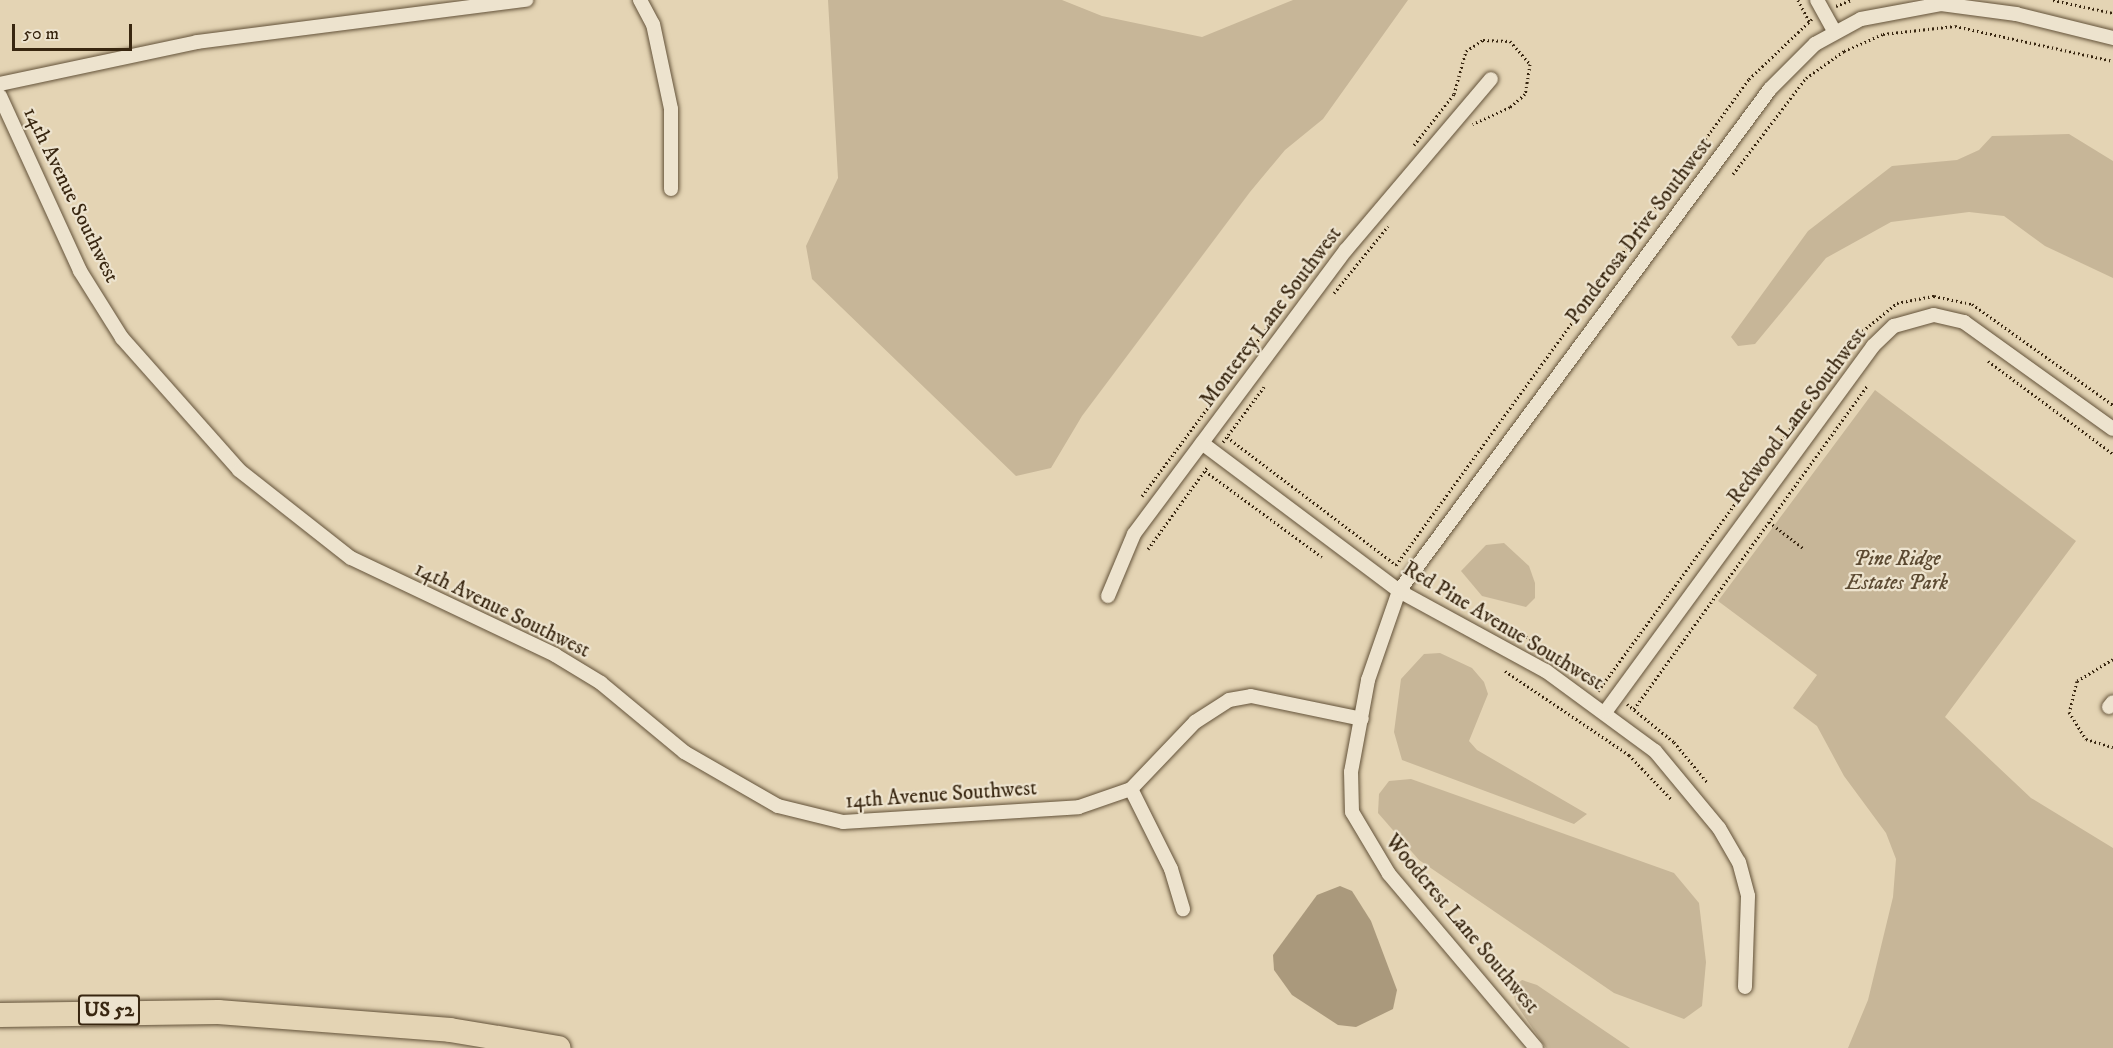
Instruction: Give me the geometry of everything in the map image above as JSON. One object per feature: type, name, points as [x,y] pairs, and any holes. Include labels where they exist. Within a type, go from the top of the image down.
[{"type":"highway","name":"US 52","points":[[0,1015],[229,1013],[450,1030],[559,1048]]},
{"type":"street","points":[[0,84],[197,42],[526,0]]},
{"type":"street","points":[[640,0],[653,24],[671,110],[671,189]]},
{"type":"street","points":[[1817,0],[1834,31]]},
{"type":"street","name":"Ponderosa Drive Southwest","points":[[1362,719],[1380,637],[1399,591],[1770,89],[1834,31],[1900,8],[1941,4],[2016,14],[2113,38]]},
{"type":"street","name":"Monterey Lane Southwest","points":[[1108,596],[1122,554],[1202,443],[1346,250],[1491,79]]},
{"type":"street","name":"14th Avenue Southwest","points":[[0,96],[80,271],[122,338],[239,470],[351,558],[555,655],[601,683],[684,752],[800,814],[843,822],[1067,808],[1131,789],[1195,722],[1229,700],[1251,696],[1362,719]]},
{"type":"street","name":"Redwood Lane Southwest","points":[[1606,711],[1873,346],[1894,326],[1934,315],[1964,322],[2113,429]]},
{"type":"street","name":"Red Pine Avenue Southwest","points":[[1202,443],[1399,591],[1546,671],[1606,711],[1675,773],[1739,862],[1748,896],[1745,987]]},
{"type":"street","name":"Woodcrest Lane Southwest","points":[[1362,719],[1351,772],[1356,825],[1389,874],[1536,1048]]},
{"type":"street","points":[[1131,789],[1172,869],[1183,909]]},
{"type":"path","points":[[1268,382],[1227,437],[1396,565],[1749,79],[1809,21],[1798,0]]},
{"type":"path","points":[[1836,0],[1839,5],[1851,0]]},
{"type":"path","points":[[2052,0],[2113,13]]},
{"type":"path","points":[[1733,174],[1806,78],[1844,51],[1883,34],[1955,26],[2113,61]]},
{"type":"path","points":[[1466,133],[1481,118],[1510,107],[1525,94],[1532,74],[1516,45]]},
{"type":"path","points":[[1330,299],[1391,222]]},
{"type":"path","points":[[1522,634],[1601,686],[1859,334],[1897,303],[1934,296],[1972,304],[2113,405]]},
{"type":"path","points":[[1988,361],[2113,453]]},
{"type":"path","points":[[1707,782],[1674,742],[1634,709],[1868,385]]},
{"type":"path","points":[[1134,507],[1192,426]]},
{"type":"path","points":[[1148,549],[1205,471],[1322,557]]},
{"type":"path","points":[[1769,522],[1803,548]]},
{"type":"path","points":[[2113,659],[2077,681],[2069,712],[2086,739],[2113,747]]},
{"type":"path","points":[[1505,671],[1629,754],[1672,800]]},
{"type":"green space","points":[[828,0],[1062,0],[1102,16],[1202,37],[1293,0],[1408,0],[1323,119],[1285,150],[1250,192],[1082,416],[1051,468],[1016,476],[812,279],[806,246],[838,178]]},
{"type":"green space","points":[[2069,134],[2113,161],[2113,278],[2045,246],[2004,216],[1969,212],[1891,222],[1826,258],[1755,344],[1738,346],[1731,337],[1808,231],[1892,166],[1957,160],[1979,150],[1992,136]]},
{"type":"green space","name":"Pine Ridge Estates Park","points":[[1875,390],[2076,541],[1945,717],[2031,798],[2113,848],[2113,1048],[1848,1048],[1868,1000],[1893,897],[1896,859],[1886,833],[1844,776],[1817,726],[1793,708],[1817,675],[1718,601]]},
{"type":"green space","points":[[1504,543],[1529,566],[1535,583],[1535,598],[1526,607],[1482,596],[1461,571],[1486,545]]},
{"type":"green space","points":[[1440,653],[1472,668],[1484,682],[1488,694],[1469,741],[1477,750],[1587,814],[1574,824],[1402,760],[1394,732],[1401,679],[1424,654]]},
{"type":"green space","points":[[1411,779],[1674,873],[1699,903],[1706,962],[1702,1006],[1684,1019],[1614,993],[1419,860],[1378,813],[1379,794],[1389,781]]},
{"type":"green space","points":[[1522,980],[1537,985],[1630,1048],[1546,1048],[1516,1004],[1512,988]]},
{"type":"shaded area","points":[[1340,886],[1352,891],[1371,921],[1397,990],[1393,1009],[1356,1027],[1338,1025],[1292,995],[1274,970],[1273,955],[1317,895]]}]
